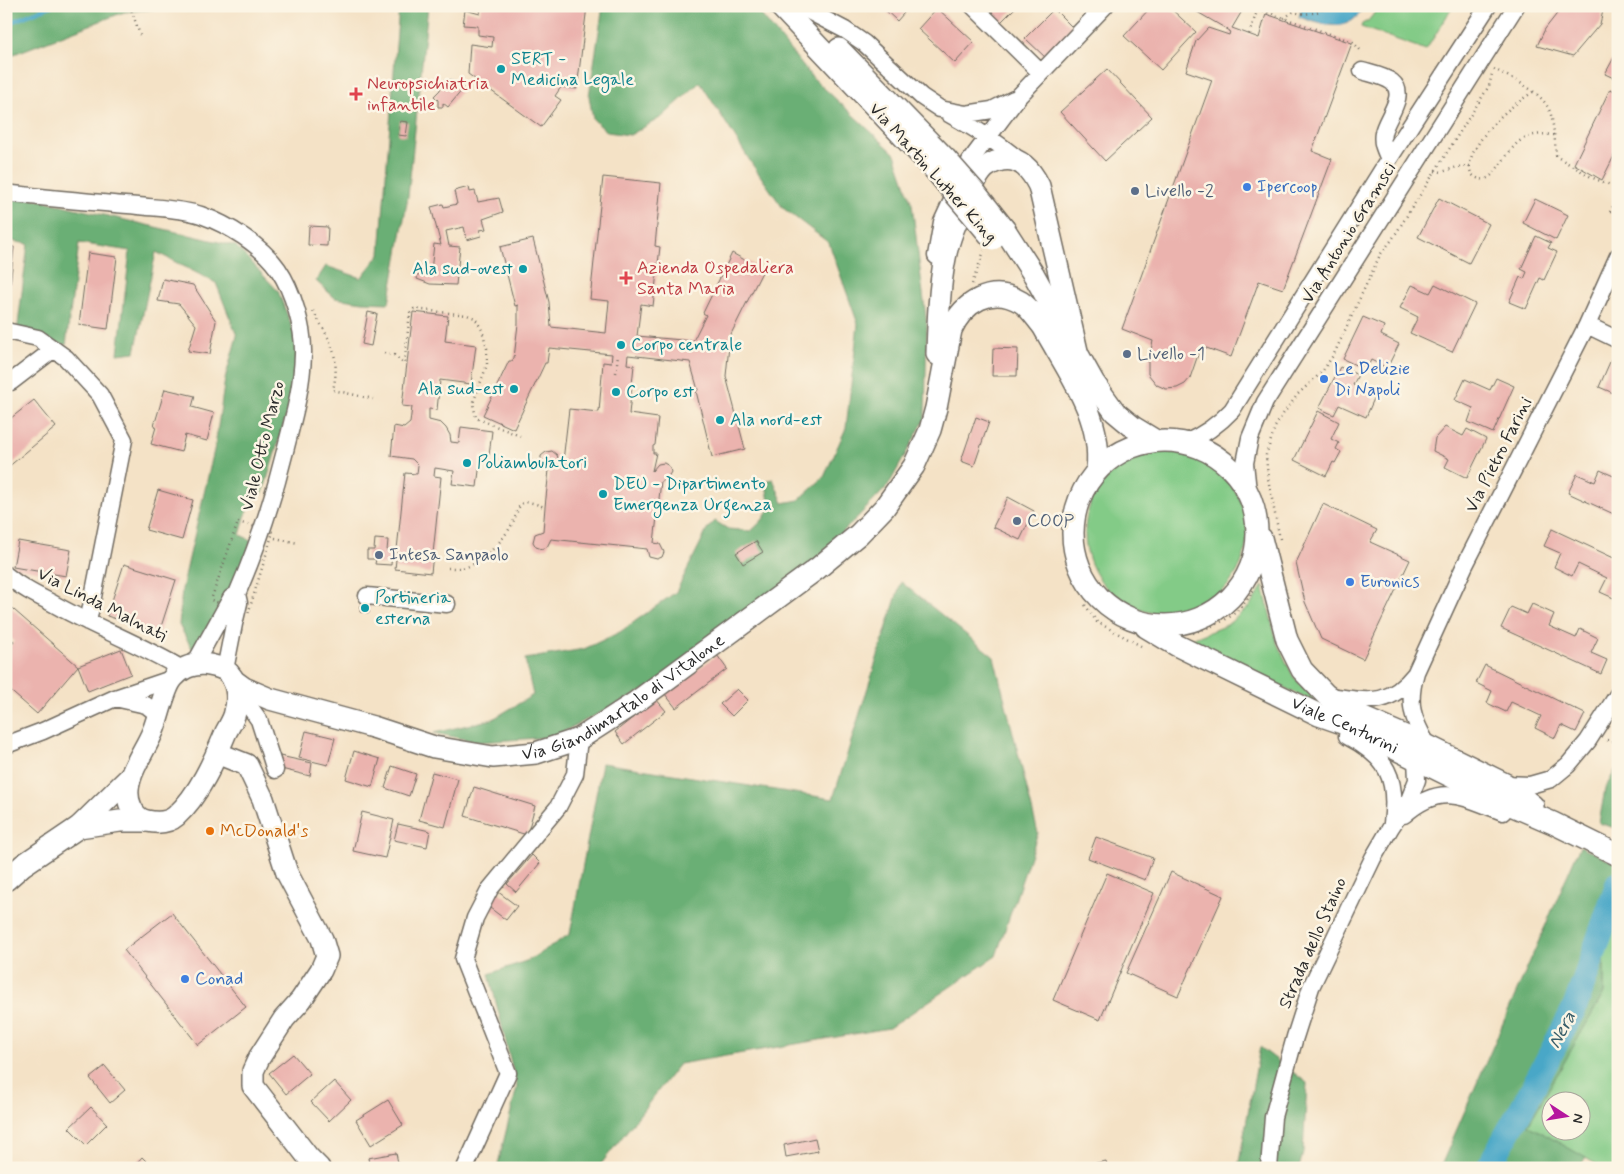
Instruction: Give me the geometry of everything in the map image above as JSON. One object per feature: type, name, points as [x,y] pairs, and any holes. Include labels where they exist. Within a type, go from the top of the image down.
[{"type":"main road","name":"Via Martin Luther King","points":[[780,6],[940,163],[975,192],[995,238],[1021,282],[1042,325],[1081,395],[1094,428],[1099,457],[1098,470]]},
{"type":"main road","name":"Via Martin Luther King","points":[[798,6],[940,163]]},
{"type":"main road","points":[[914,466],[937,358],[938,317],[947,250],[954,226],[979,173],[992,162],[1005,159],[1020,161],[1032,171],[1039,186],[1077,352]]},
{"type":"main road","name":"Via Martin Luther King","points":[[995,238],[1034,275],[1094,383],[1115,412],[1133,427],[1156,441]]},
{"type":"main road","points":[[914,466],[932,422],[951,330],[956,319],[965,308],[978,299],[992,296],[1007,296],[1022,303],[1042,325]]},
{"type":"main road","name":"Viale Centurini","points":[[1156,441],[1186,442],[1211,452],[1232,469],[1248,491],[1254,507],[1286,640],[1302,670],[1326,695],[1354,714],[1400,735],[1422,753],[1497,799],[1554,822],[1618,855]]},
{"type":"main road","points":[[1156,441],[1134,446],[1114,456],[1098,470],[1083,490],[1075,514],[1073,539],[1078,565],[1090,588],[1108,607],[1140,623],[1170,626],[1199,620],[1225,604],[1245,582],[1256,553],[1258,523]]},
{"type":"main road","name":"Via Giandimartalo di Vitalone","points":[[182,671],[214,666],[229,675],[244,688],[270,699],[374,727],[434,747],[493,757],[536,753],[579,739],[636,702],[818,568],[859,534],[884,508],[914,466]]},
{"type":"main road","name":"Viale Centurini","points":[[1140,623],[1176,645],[1319,715],[1505,784],[1554,822]]},
{"type":"main road","points":[[6,880],[23,865],[79,827],[130,777],[151,737],[163,699],[182,671]]},
{"type":"main road","points":[[229,675],[236,689],[242,709]]},
{"type":"main road","points":[[79,827],[120,821],[162,823],[175,818],[195,793],[242,709],[270,699]]},
{"type":"main road","points":[[217,753],[247,765],[263,799],[287,873],[322,939],[327,956],[321,970],[301,1000],[284,1019],[259,1058],[253,1072],[253,1086],[311,1164]]},
{"type":"main road","points":[[130,777],[127,798],[135,815],[145,821]]},
{"type":"street","points":[[798,6],[845,30],[864,43],[922,98],[988,136],[1020,161]]},
{"type":"street","points":[[973,6],[1041,73]]},
{"type":"street","points":[[938,317],[935,284],[936,256],[942,222],[970,161],[1018,97],[1105,6]]},
{"type":"street","name":"Via Antonio Gramsci","points":[[1186,442],[1203,435],[1220,423],[1232,410],[1389,159],[1488,6]]},
{"type":"street","name":"Via Antonio Gramsci","points":[[1248,491],[1245,462],[1250,438],[1265,402],[1516,6]]},
{"type":"street","points":[[1362,71],[1387,79],[1394,84],[1397,91],[1396,101],[1383,131],[1382,143],[1389,159]]},
{"type":"street","points":[[940,109],[966,114],[992,110],[1018,97]]},
{"type":"street","name":"Viale Otto Marzo","points":[[6,193],[199,214],[238,232],[278,268],[290,292],[298,314],[304,353],[298,402],[261,536],[238,594],[239,602],[234,624],[229,675]]},
{"type":"street","name":"Via Pietro Farini","points":[[1422,753],[1412,709],[1411,689],[1416,672],[1464,567],[1587,325],[1618,256]]},
{"type":"street","points":[[1587,325],[1618,340]]},
{"type":"street","points":[[6,331],[38,338],[66,358],[100,395],[124,440],[88,622]]},
{"type":"street","points":[[6,381],[11,382],[54,349]]},
{"type":"street","name":"Via Linda Malnati","points":[[6,575],[18,585],[88,622],[158,654],[182,671]]},
{"type":"street","name":"Viale Otto Marzo","points":[[182,671],[230,598],[238,594]]},
{"type":"street","points":[[367,596],[447,604]]},
{"type":"street","points":[[6,745],[182,671]]},
{"type":"street","name":"Via Pietro Farini","points":[[1326,695],[1378,699],[1393,695],[1405,686],[1416,672]]},
{"type":"street","points":[[1505,784],[1530,785],[1551,778],[1568,765],[1588,741],[1618,694]]},
{"type":"street","points":[[115,698],[146,705],[159,715]]},
{"type":"street","points":[[242,709],[260,720],[275,770]]},
{"type":"street","name":"Strada dello Staino","points":[[1319,715],[1338,731],[1365,746],[1383,762],[1392,783],[1394,804],[1391,827]]},
{"type":"street","points":[[465,1168],[508,1072],[463,959],[475,918],[490,889],[558,807],[575,774],[579,739]]},
{"type":"street","name":"Strada dello Staino","points":[[1269,1168],[1273,1118],[1311,987],[1373,858],[1409,800],[1417,780],[1422,753]]},
{"type":"street","name":"Strada dello Staino","points":[[1391,827],[1416,804],[1432,797],[1450,795],[1468,798],[1520,818],[1554,822]]},
{"type":"path","points":[[130,6],[140,35]]},
{"type":"path","points":[[1284,18],[1293,12],[1300,14],[1316,13],[1328,6]]},
{"type":"path","points":[[1249,34],[1258,8],[1353,42],[1362,52]]},
{"type":"path","points":[[1281,543],[1268,479],[1266,455],[1275,427],[1282,414],[1298,394],[1322,372],[1334,354],[1380,255],[1391,241],[1489,86],[1495,62]]},
{"type":"path","points":[[1493,68],[1533,92],[1545,103],[1550,114],[1556,155],[1559,158],[1593,178],[1618,188]]},
{"type":"path","points":[[1533,92],[1497,118],[1482,136],[1472,155],[1470,166],[1472,174],[1476,178],[1484,179],[1492,176],[1509,151],[1519,141],[1531,135],[1554,135]]},
{"type":"path","points":[[1434,171],[1442,172],[1457,166],[1470,166]]},
{"type":"path","points":[[1610,212],[1618,197]]},
{"type":"path","points":[[970,288],[995,238]]},
{"type":"path","points":[[290,292],[300,296],[309,304],[328,337],[336,361],[337,376],[333,390],[373,399]]},
{"type":"path","points":[[384,352],[394,355],[404,364],[410,313],[414,309],[467,315],[475,318],[482,330],[488,348],[487,365],[473,403],[476,418],[520,436]]},
{"type":"path","points":[[616,373],[618,354]]},
{"type":"path","points":[[448,568],[463,568],[472,565],[489,552],[514,522],[522,503],[528,502],[545,508]]},
{"type":"path","points":[[281,539],[298,543]]},
{"type":"path","points":[[1176,645],[1184,637],[1225,621],[1246,603],[1269,569]]},
{"type":"path","points":[[1085,606],[1097,622],[1146,648]]},
{"type":"green space","points":[[11,6],[189,6],[124,12],[6,57],[6,8]]},
{"type":"green space","points":[[399,6],[428,6],[408,196],[389,303],[335,298],[316,281],[326,266],[361,278],[380,254]]},
{"type":"green space","points":[[603,6],[754,6],[811,76],[895,154],[912,204],[927,326],[925,419],[888,486],[780,596],[672,676],[553,737],[479,742],[434,733],[493,719],[533,695],[525,659],[584,649],[620,632],[676,592],[708,528],[715,521],[728,529],[751,531],[766,514],[769,504],[765,481],[773,479],[783,503],[799,500],[824,477],[846,428],[858,324],[829,243],[783,208],[752,164],[700,82],[662,117],[630,135],[607,132],[593,119],[589,96]]},
{"type":"green space","points":[[1380,6],[1453,6],[1426,50],[1361,27]]},
{"type":"green space","points":[[6,192],[236,246],[278,291],[299,345],[289,406],[263,493],[249,503],[240,535],[251,540],[247,554],[227,598],[194,652],[179,625],[182,589],[215,446],[225,379],[237,336],[216,283],[156,252],[135,352],[118,354],[130,251],[79,243],[66,345],[17,333],[28,244],[6,240]]},
{"type":"green space","points":[[1174,452],[1190,455],[1204,461],[1224,475],[1234,488],[1244,509],[1247,533],[1244,557],[1234,578],[1224,591],[1211,601],[1190,611],[1158,614],[1142,611],[1128,605],[1114,596],[1103,585],[1088,557],[1085,525],[1088,509],[1094,495],[1103,481],[1114,470],[1142,455]]},
{"type":"green space","points":[[901,582],[994,657],[1038,833],[996,956],[889,1028],[679,1064],[598,1168],[497,1168],[517,1087],[489,974],[529,960],[570,934],[602,763],[833,799]]},
{"type":"green space","points":[[1263,586],[1277,643],[1293,676],[1319,705],[1189,640],[1227,625],[1249,607]]},
{"type":"green space","points":[[1618,765],[1618,829],[1599,823],[1605,789]]},
{"type":"green space","points":[[1580,846],[1618,864],[1618,907],[1604,948],[1604,993],[1547,1092],[1542,1092],[1542,1101],[1528,1125],[1542,1133],[1542,1142],[1558,1142],[1586,1158],[1579,1168],[1440,1168]]},
{"type":"green space","points":[[1618,907],[1618,1168],[1603,1168],[1558,1142],[1592,1142],[1592,1092],[1547,1092],[1604,993],[1604,948]]},
{"type":"green space","points":[[1260,1047],[1307,1083],[1303,1153],[1299,1168],[1238,1168]]},
{"type":"green space","points":[[1542,1101],[1542,1133],[1528,1125]]},
{"type":"water","points":[[1291,6],[1364,6],[1351,21],[1344,24],[1326,25],[1299,17],[1301,9]]},
{"type":"building","name":"SERT - Medicina Legale","points":[[481,6],[587,6],[577,89],[561,87],[555,96],[561,100],[541,127],[468,74],[470,44],[492,47],[493,37],[478,35],[478,26],[463,25],[465,10],[480,14]]},
{"type":"building","points":[[881,6],[910,6],[897,21]]},
{"type":"building","points":[[985,6],[1017,6],[1001,22]]},
{"type":"building","points":[[1152,6],[1168,6],[1196,32],[1161,70],[1124,36]]},
{"type":"building","name":"Ipercoop","points":[[1187,6],[1245,6],[1232,28],[1259,38],[1266,14],[1352,43],[1312,151],[1332,159],[1283,289],[1259,281],[1231,357],[1201,346],[1190,378],[1185,384],[1177,388],[1166,389],[1157,385],[1148,374],[1148,362],[1153,341],[1122,329],[1212,80],[1186,71],[1196,41],[1208,28],[1229,35],[1230,31]]},
{"type":"building","points":[[1563,6],[1604,6],[1600,24],[1573,56],[1537,46],[1545,29]]},
{"type":"building","points":[[937,8],[974,42],[955,63],[918,29]]},
{"type":"building","points":[[1054,9],[1075,30],[1047,59],[1025,38]]},
{"type":"building","points":[[1618,50],[1618,80],[1605,74]]},
{"type":"building","points":[[1107,69],[1152,117],[1105,161],[1060,112]]},
{"type":"building","points":[[450,79],[463,89],[448,107],[443,103],[443,107],[438,107],[438,100],[434,96],[440,90],[442,80],[447,81],[446,86]]},
{"type":"building","points":[[1610,89],[1618,92],[1618,148],[1602,180],[1574,164]]},
{"type":"building","points":[[400,121],[408,122],[406,136],[398,135]]},
{"type":"building","points":[[603,177],[661,183],[655,246],[660,247],[653,306],[641,304],[637,336],[693,341],[706,315],[703,313],[732,253],[763,270],[730,336],[726,376],[745,449],[712,457],[690,362],[628,355],[627,364],[634,365],[629,414],[658,418],[655,445],[653,446],[653,453],[656,453],[652,471],[658,464],[664,463],[669,466],[671,472],[666,480],[661,481],[654,543],[660,544],[664,552],[662,557],[657,559],[649,557],[647,549],[551,539],[547,547],[542,549],[536,547],[533,542],[535,534],[543,531],[549,470],[541,465],[541,456],[546,452],[552,451],[557,455],[559,461],[563,461],[569,409],[599,412],[603,362],[611,363],[612,354],[549,348],[547,363],[545,363],[514,429],[483,415],[509,361],[512,361],[514,358],[518,324],[518,305],[515,306],[500,247],[533,239],[549,302],[551,327],[606,333],[609,301],[590,299]]},
{"type":"building","points":[[469,187],[470,192],[475,191],[478,202],[499,198],[503,212],[483,219],[486,229],[480,230],[481,236],[467,240],[464,227],[446,231],[449,246],[460,247],[456,285],[430,284],[417,279],[419,271],[431,271],[434,244],[441,245],[431,207],[443,204],[444,207],[457,204],[454,191]]},
{"type":"building","points":[[1439,198],[1489,224],[1469,263],[1418,237]]},
{"type":"building","points":[[1535,199],[1568,215],[1556,240],[1523,223]]},
{"type":"building","points":[[309,226],[328,227],[327,246],[308,245]]},
{"type":"building","points":[[1536,236],[1551,243],[1548,248],[1557,252],[1544,280],[1540,278],[1526,309],[1509,302],[1520,277],[1524,279],[1527,272],[1521,269]]},
{"type":"building","points":[[6,246],[14,247],[8,307],[6,306]]},
{"type":"building","points":[[88,253],[117,257],[108,329],[79,325]]},
{"type":"building","points":[[163,279],[193,285],[216,321],[210,354],[188,351],[196,325],[179,304],[158,301]]},
{"type":"building","points":[[1435,284],[1475,304],[1452,352],[1410,333],[1418,317],[1400,308],[1412,285],[1430,293]]},
{"type":"building","points":[[368,312],[377,314],[371,346],[362,344]]},
{"type":"building","points":[[413,312],[448,316],[445,341],[476,345],[471,384],[440,380],[437,410],[429,409],[429,420],[441,423],[446,428],[451,442],[459,443],[461,427],[492,431],[489,455],[481,454],[477,487],[452,484],[454,471],[435,468],[434,476],[441,477],[431,573],[395,569],[405,473],[417,474],[418,465],[412,459],[391,456],[394,426],[404,428],[410,423],[412,407],[402,406]]},
{"type":"building","points":[[1363,317],[1384,326],[1381,335],[1399,344],[1387,368],[1371,360],[1366,370],[1343,359]]},
{"type":"building","points":[[993,348],[1018,349],[1017,376],[992,376]]},
{"type":"building","points":[[1613,355],[1618,357],[1618,395],[1599,387]]},
{"type":"building","points":[[1340,367],[1358,375],[1353,385],[1376,394],[1366,417],[1339,405],[1334,415],[1319,408]]},
{"type":"building","points":[[1496,378],[1514,386],[1493,433],[1468,422],[1473,408],[1455,400],[1465,379],[1490,390]]},
{"type":"building","points":[[165,389],[195,396],[192,407],[214,413],[207,441],[185,435],[181,452],[151,444],[156,427],[154,426]]},
{"type":"building","points":[[34,400],[56,427],[7,468],[6,422]]},
{"type":"building","points":[[1318,411],[1339,422],[1331,439],[1339,443],[1336,449],[1341,452],[1326,476],[1294,460]]},
{"type":"building","points":[[976,417],[989,422],[974,466],[961,461]]},
{"type":"building","points":[[1445,427],[1463,436],[1467,429],[1486,439],[1467,478],[1445,467],[1449,459],[1433,451],[1435,438]]},
{"type":"building","points":[[1600,470],[1618,478],[1618,485],[1615,491],[1618,493],[1618,516],[1568,493],[1577,474],[1595,482]]},
{"type":"building","points":[[158,490],[193,500],[182,540],[146,530]]},
{"type":"building","points":[[1008,497],[1034,511],[1020,540],[993,527]]},
{"type":"building","name":"Euronics","points":[[1323,504],[1377,530],[1370,542],[1410,560],[1363,659],[1321,639],[1305,602],[1296,563]]},
{"type":"building","points":[[1552,529],[1618,560],[1618,600],[1600,592],[1607,578],[1578,564],[1572,576],[1554,567],[1560,553],[1544,546]]},
{"type":"building","name":"Intesa Sanpaolo","points":[[375,539],[388,540],[387,551],[392,551],[391,565],[375,564],[376,559],[367,559],[367,550],[374,550]]},
{"type":"building","points":[[18,541],[71,550],[66,576],[13,567]]},
{"type":"building","points":[[756,541],[763,552],[743,564],[736,553]]},
{"type":"building","points":[[124,564],[176,580],[159,633],[107,616]]},
{"type":"building","points":[[6,603],[78,666],[37,714],[6,687],[6,651],[14,641],[6,634]]},
{"type":"building","name":"Portineria esterna","points":[[361,603],[370,604],[369,613],[360,612]]},
{"type":"building","points":[[1532,604],[1554,614],[1549,626],[1576,638],[1580,629],[1598,638],[1591,653],[1607,660],[1601,674],[1501,628],[1511,607],[1527,614]]},
{"type":"building","points":[[121,649],[131,674],[88,691],[78,666]]},
{"type":"building","points":[[717,655],[727,669],[676,708],[665,694]]},
{"type":"building","points":[[1485,665],[1585,714],[1576,732],[1561,725],[1555,738],[1535,728],[1541,716],[1511,702],[1506,712],[1487,703],[1492,691],[1476,683]]},
{"type":"building","points":[[737,689],[748,700],[732,716],[720,704]]},
{"type":"building","points":[[656,699],[666,711],[624,744],[615,732]]},
{"type":"building","points":[[306,731],[335,738],[328,765],[299,758]]},
{"type":"building","points":[[354,751],[380,759],[372,787],[346,779]]},
{"type":"building","points":[[280,756],[312,763],[310,776],[277,768]]},
{"type":"building","points":[[392,766],[416,774],[409,796],[385,788]]},
{"type":"building","points":[[432,772],[458,779],[445,827],[419,820]]},
{"type":"building","points":[[474,787],[535,806],[527,835],[465,816]]},
{"type":"building","points":[[362,812],[394,820],[385,858],[353,851]]},
{"type":"building","points":[[398,824],[430,831],[427,847],[394,840]]},
{"type":"building","points":[[1096,837],[1153,858],[1145,880],[1088,858]]},
{"type":"building","points":[[532,855],[540,863],[516,892],[507,884]]},
{"type":"building","points":[[1171,872],[1223,896],[1178,996],[1126,973]]},
{"type":"building","points":[[1107,873],[1154,893],[1100,1020],[1053,1000]]},
{"type":"building","points":[[497,891],[517,906],[506,920],[486,905]]},
{"type":"building","name":"Conad","points":[[172,913],[246,1007],[198,1045],[124,950]]},
{"type":"building","points":[[293,1054],[310,1074],[286,1094],[269,1073]]},
{"type":"building","points":[[105,1066],[125,1090],[110,1103],[90,1078]]},
{"type":"building","points":[[334,1081],[351,1100],[329,1121],[311,1102]]},
{"type":"building","points":[[388,1100],[403,1125],[371,1145],[356,1120]]},
{"type":"building","points":[[91,1107],[107,1124],[86,1145],[69,1128]]},
{"type":"building","points":[[815,1138],[818,1151],[786,1157],[784,1145]]},
{"type":"building","points":[[396,1153],[399,1168],[370,1168],[368,1158]]},
{"type":"building","points":[[142,1157],[153,1168],[132,1168]]},
{"type":"building","points":[[1106,1161],[1108,1168],[1081,1168],[1081,1166]]},
{"type":"waterway","points":[[6,24],[51,6]]},
{"type":"waterway","name":"Nera","points":[[1488,1168],[1575,1007],[1618,883]]},
{"type":"place","name":"SERT - Medicina Legale","points":[[501,69]]},
{"type":"place","name":"Neuropsichiatria infantile","points":[[356,94]]},
{"type":"place","name":"Ipercoop","points":[[1247,187]]},
{"type":"place","name":"Livello -2","points":[[1135,191]]},
{"type":"place","name":"Ala sud-ovest","points":[[523,269]]},
{"type":"place","name":"Azienda Ospedaliera Santa Maria","points":[[626,278]]},
{"type":"place","name":"Corpo centrale","points":[[621,345]]},
{"type":"place","name":"Livello -1","points":[[1127,354]]},
{"type":"place","name":"Le Delizie Di Napoli","points":[[1324,379]]},
{"type":"place","name":"Ala sud-est","points":[[514,389]]},
{"type":"place","name":"Corpo est","points":[[616,392]]},
{"type":"place","name":"Ala nord-est","points":[[720,420]]},
{"type":"place","name":"Poliambulatori","points":[[467,463]]},
{"type":"place","name":"DEU - Dipartimento Emergenza Urgenza","points":[[603,494]]},
{"type":"place","name":"COOP","points":[[1017,521]]},
{"type":"place","name":"Intesa Sanpaolo","points":[[379,555]]},
{"type":"place","name":"Euronics","points":[[1350,582]]},
{"type":"place","name":"Portineria esterna","points":[[365,608]]},
{"type":"place","name":"McDonald's","points":[[210,831]]},
{"type":"place","name":"Conad","points":[[185,979]]}]
